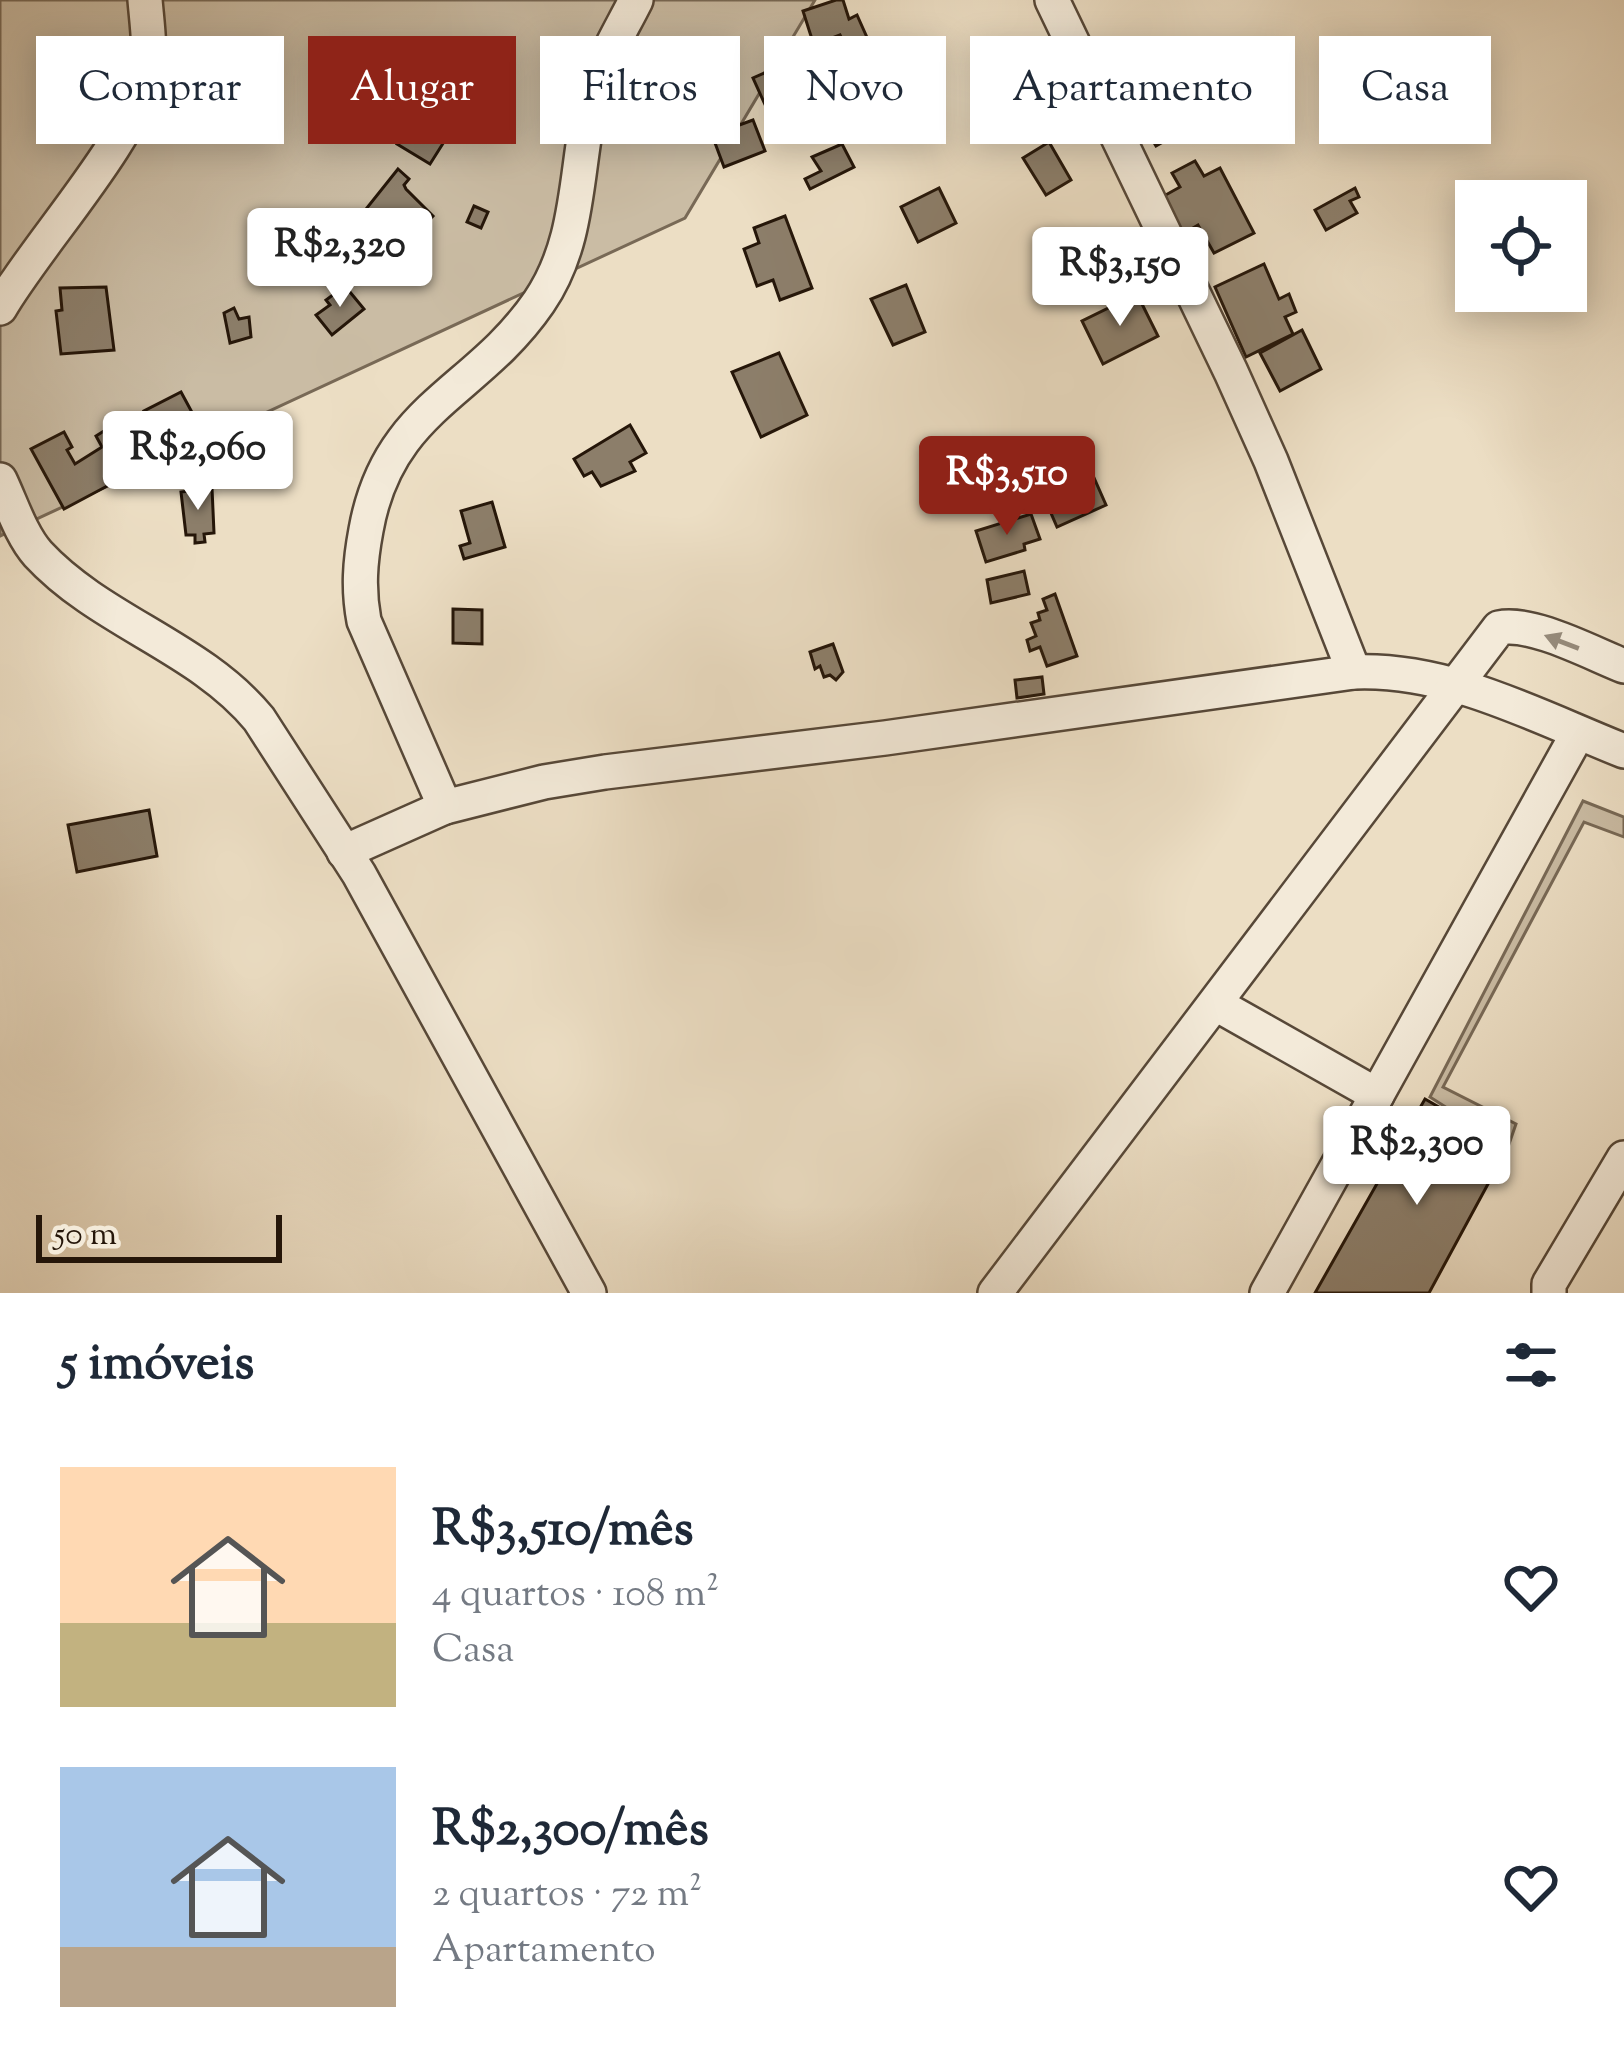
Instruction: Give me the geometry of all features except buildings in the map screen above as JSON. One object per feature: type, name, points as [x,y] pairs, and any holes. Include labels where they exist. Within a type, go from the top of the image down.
[{"type":"street","points":[[0,308],[23,268],[107,153],[141,91],[149,53],[145,0]]},
{"type":"street","points":[[445,807],[364,621],[360,561],[370,506],[384,467],[405,434],[504,344],[540,301],[555,274],[570,238],[592,93],[636,0]]},
{"type":"street","points":[[1052,0],[1271,461],[1354,672]]},
{"type":"street","points":[[0,480],[34,549],[55,570],[189,659],[251,710],[344,852],[589,1293]]},
{"type":"street","points":[[994,1293],[1499,628],[1532,630],[1624,666]]},
{"type":"street","points":[[344,852],[445,807],[544,782],[1354,672],[1400,671],[1456,685],[1624,751]]},
{"type":"street","points":[[1267,1293],[1578,733]]},
{"type":"street","points":[[1216,1004],[1377,1096]]},
{"type":"street","points":[[1549,1293],[1549,1284],[1624,1158]]},
{"type":"shaded area","points":[[0,0],[815,0],[794,36],[764,36],[764,86],[740,126],[740,36],[540,36],[540,144],[729,144],[685,218],[0,536]]},
{"type":"shaded area","points":[[1583,801],[1624,817],[1624,837],[1584,822],[1443,1087],[1516,1124],[1508,1147],[1430,1097]]}]
